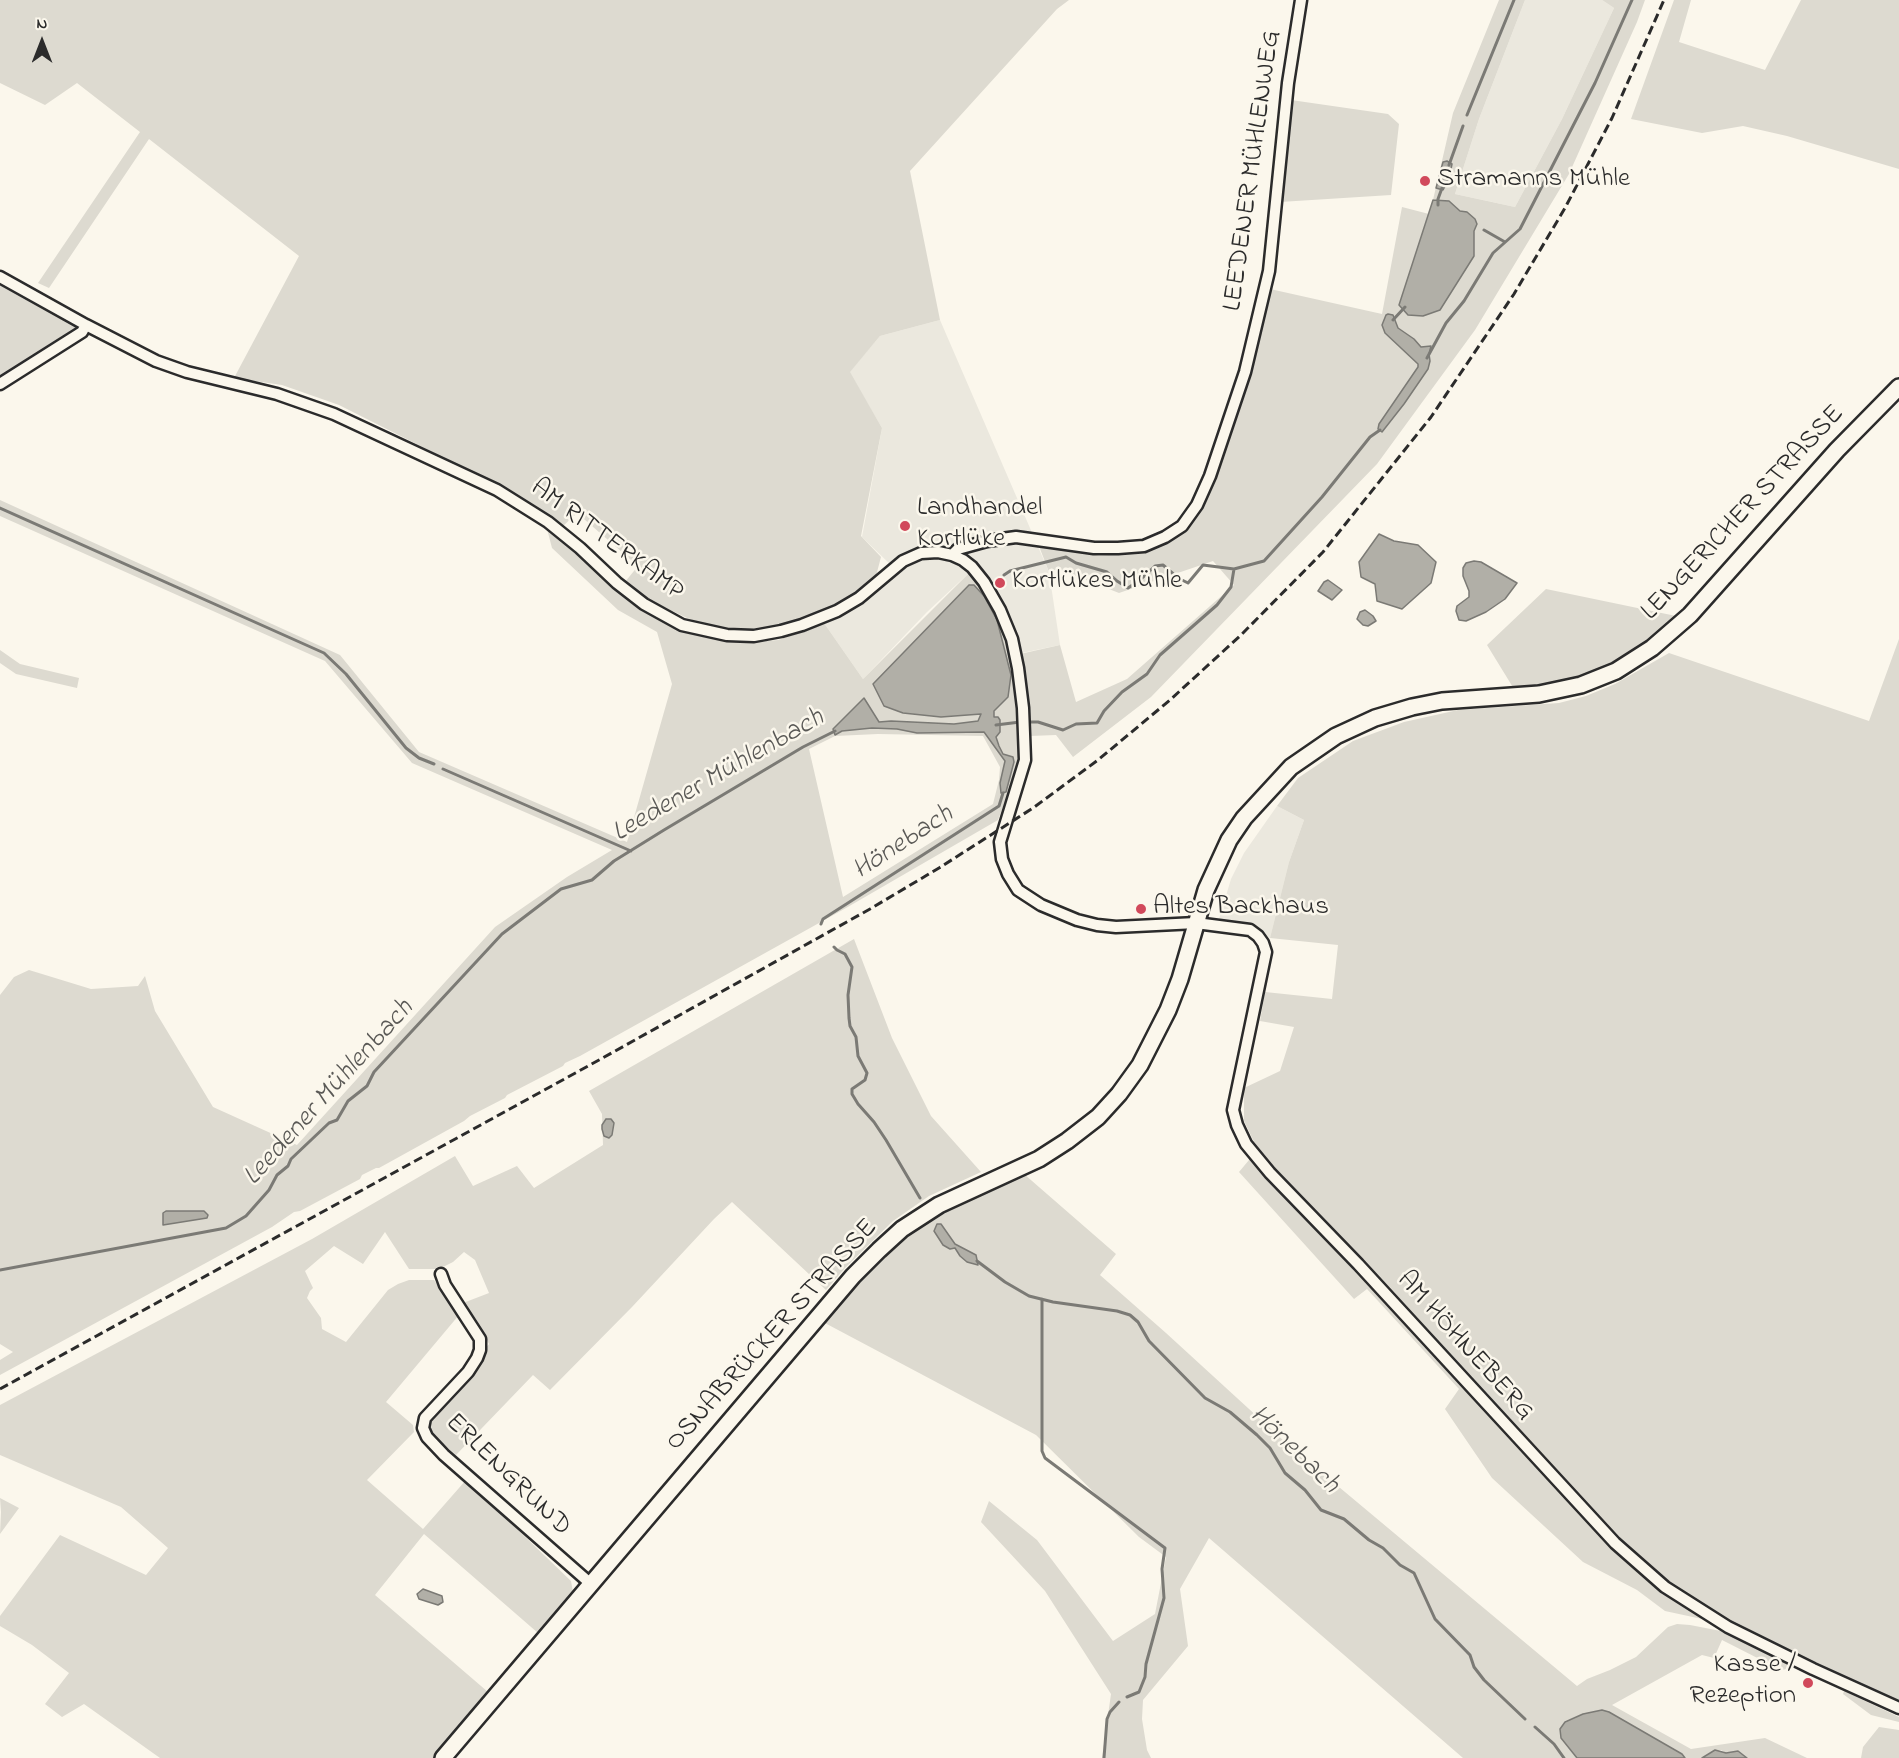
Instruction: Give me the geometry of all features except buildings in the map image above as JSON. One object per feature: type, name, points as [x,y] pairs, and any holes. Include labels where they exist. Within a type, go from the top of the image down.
[{"type":"main road","name":"LENGERICHER STRASSE","points":[[1375,718],[1442,701],[1539,694],[1581,685],[1616,671],[1643,654],[1690,615],[1837,450],[1899,387]]},
{"type":"main road","name":"OSNABRÜCKER STRASSE","points":[[443,1758],[853,1276],[879,1250],[902,1229],[939,1205],[1039,1159],[1067,1141],[1098,1117],[1119,1094],[1140,1065],[1168,1010],[1180,979],[1206,890],[1229,840],[1244,818],[1291,767],[1336,736],[1375,718]]},
{"type":"street","name":"LEEDENER MÜHLENWEG","points":[[952,555],[958,549],[987,541],[1016,537],[1095,548],[1118,549],[1144,546],[1166,537],[1182,526],[1197,505],[1210,476],[1245,372],[1269,271],[1288,83],[1301,0]]},
{"type":"street","name":"AM RITTERKAMP","points":[[0,277],[86,325],[166,364],[187,372],[277,394],[334,414],[497,490],[548,522],[644,604],[682,625],[727,635],[754,636],[781,631],[812,622],[837,611],[859,598],[903,561],[921,553],[938,552],[952,555]]},
{"type":"street","points":[[0,384],[82,332],[86,325]]},
{"type":"street","points":[[952,555],[972,567],[984,582],[1000,610],[1012,639],[1023,708],[1025,760],[1000,842],[1002,859],[1018,890],[1041,905],[1077,920],[1097,925],[1116,927],[1196,923]]},
{"type":"street","name":"AM HÖHNEBERG","points":[[1196,923],[1250,930],[1263,943],[1266,952],[1233,1110],[1246,1144],[1270,1173],[1358,1264],[1615,1543],[1665,1587],[1728,1627],[1899,1708]]},
{"type":"street","name":"ERLENGRUND","points":[[441,1275],[445,1286],[480,1339],[480,1350],[468,1372],[425,1418],[423,1428],[427,1437],[444,1455],[591,1584]]},
{"type":"shaded area","points":[[0,0],[1069,0],[1057,9],[910,171],[940,320],[880,336],[850,372],[882,428],[861,536],[881,557],[876,576],[858,593],[824,611],[790,625],[753,630],[728,630],[704,625],[685,617],[647,599],[625,582],[638,566],[577,513],[562,527],[502,487],[339,405],[282,385],[234,378],[299,256],[149,139],[49,288],[38,283],[140,132],[77,83],[45,105],[0,83]]},
{"type":"shaded area","points":[[1499,0],[1525,0],[1479,119],[1455,194],[1515,207],[1562,119],[1614,8],[1602,0],[1645,0],[1569,174],[1475,330],[1377,464],[1151,697],[1073,757],[1056,735],[1030,736],[1020,654],[1060,645],[1076,702],[1127,679],[1234,585],[1213,561],[1119,593],[1058,569],[1049,572],[1037,541],[1099,556],[1137,552],[1169,542],[1189,526],[1216,479],[1252,361],[1270,289],[1382,314],[1402,207],[1429,214],[1427,224],[1474,256],[1474,231],[1467,212],[1460,211],[1449,201],[1433,200],[1453,113]]},
{"type":"shaded area","points":[[1525,0],[1602,0],[1614,8],[1562,119],[1515,207],[1455,194],[1479,119]]},
{"type":"shaded area","points":[[1674,0],[1691,0],[1679,42],[1765,70],[1801,0],[1899,0],[1899,169],[1787,136],[1743,126],[1702,133],[1631,119]]},
{"type":"shaded area","points":[[1291,100],[1388,114],[1399,124],[1391,195],[1280,202]]},
{"type":"shaded area","points":[[1447,161],[1452,164],[1449,179],[1443,190],[1436,188],[1443,162]]},
{"type":"shaded area","points":[[1433,200],[1449,201],[1460,211],[1467,212],[1475,219],[1477,224],[1474,231],[1474,256],[1440,310],[1423,316],[1408,315],[1399,305]]},
{"type":"shaded area","points":[[0,281],[78,328],[0,380]]},
{"type":"shaded area","points":[[1388,314],[1393,315],[1398,328],[1421,347],[1431,346],[1428,369],[1382,432],[1378,429],[1379,424],[1418,367],[1418,364],[1385,333],[1382,325]]},
{"type":"shaded area","points":[[940,320],[1049,572],[1060,645],[1012,655],[994,610],[970,572],[927,612],[863,679],[824,623],[861,599],[895,569],[862,537],[882,428],[849,372],[880,336]]},
{"type":"shaded area","points":[[0,500],[340,655],[419,752],[627,842],[672,684],[657,632],[618,610],[552,548],[546,525],[630,602],[668,625],[696,635],[698,633],[727,640],[755,642],[778,640],[824,623],[863,679],[970,572],[994,610],[1012,655],[1018,761],[998,820],[563,1066],[379,1168],[362,1175],[360,1179],[294,1212],[272,1227],[0,1375],[0,1360],[13,1352],[0,1344],[0,995],[14,977],[29,970],[91,989],[138,986],[145,976],[155,1011],[213,1107],[297,1145],[495,927],[567,877],[612,850],[412,763],[325,661],[0,516]],"holes":[[[878,734],[983,736],[1000,767],[993,804],[843,897],[809,749],[835,736]]]},
{"type":"shaded area","points":[[1379,534],[1394,541],[1418,545],[1436,562],[1431,583],[1402,609],[1377,601],[1375,584],[1361,577],[1359,562]]},
{"type":"shaded area","points":[[1481,562],[1517,583],[1505,599],[1486,612],[1466,621],[1459,620],[1457,606],[1469,597],[1463,568],[1466,563]]},
{"type":"shaded area","points":[[1328,580],[1342,590],[1332,600],[1318,591]]},
{"type":"shaded area","points":[[969,585],[974,585],[984,596],[997,620],[1011,675],[1008,697],[994,711],[994,717],[1000,720],[1000,732],[996,737],[999,746],[1003,754],[1013,757],[1014,762],[1006,792],[1001,793],[1000,783],[1005,761],[984,732],[917,733],[872,728],[842,731],[835,735],[833,729],[864,698],[879,722],[954,724],[978,721],[981,714],[941,717],[903,713],[884,706],[873,684]]},
{"type":"shaded area","points":[[1546,589],[1676,616],[1650,639],[1613,664],[1579,677],[1536,687],[1514,689],[1487,645]]},
{"type":"shaded area","points":[[1365,610],[1376,621],[1368,626],[1363,625],[1357,619],[1360,612]]},
{"type":"shaded area","points":[[1899,639],[1899,1703],[1814,1665],[1739,1627],[1665,1611],[1637,1590],[1583,1562],[1492,1478],[1445,1409],[1459,1389],[1367,1289],[1354,1299],[1239,1172],[1249,1160],[1255,1144],[1244,1121],[1244,1088],[1280,1071],[1294,1027],[1260,1021],[1265,992],[1332,999],[1338,945],[1270,938],[1289,862],[1304,820],[1277,806],[1298,778],[1353,741],[1404,722],[1458,710],[1559,703],[1586,696],[1615,684],[1669,653],[1869,721]]},
{"type":"shaded area","points":[[0,650],[20,664],[79,678],[77,688],[16,674],[0,663]]},
{"type":"shaded area","points":[[1277,806],[1304,820],[1289,862],[1270,938],[1252,924],[1219,919],[1231,879],[1244,853]]},
{"type":"shaded area","points":[[854,939],[892,1038],[931,1116],[981,1172],[929,1196],[893,1221],[826,1290],[732,1202],[550,1390],[533,1375],[456,1455],[434,1436],[430,1427],[433,1416],[489,1344],[476,1319],[463,1303],[489,1293],[475,1260],[464,1252],[453,1262],[439,1269],[409,1269],[385,1232],[363,1264],[334,1246],[305,1271],[313,1288],[307,1298],[321,1318],[322,1329],[346,1342],[388,1290],[409,1280],[434,1280],[459,1315],[386,1402],[413,1425],[414,1432],[367,1480],[423,1529],[466,1480],[571,1581],[573,1592],[538,1633],[424,1534],[375,1595],[488,1692],[433,1758],[160,1758],[84,1704],[62,1717],[45,1704],[69,1673],[32,1645],[0,1626],[0,1616],[60,1535],[146,1575],[168,1548],[121,1507],[0,1455],[0,1405],[312,1239],[455,1156],[473,1186],[517,1166],[534,1188],[603,1145],[602,1114],[589,1091]]},
{"type":"shaded area","points":[[606,1119],[611,1119],[614,1123],[612,1135],[609,1138],[604,1136],[602,1129]]},
{"type":"shaded area","points":[[1024,1174],[1116,1254],[1100,1275],[1284,1441],[1577,1686],[1587,1679],[1636,1657],[1668,1627],[1677,1624],[1690,1625],[1726,1632],[1787,1661],[1789,1664],[1787,1669],[1781,1670],[1722,1640],[1714,1658],[1702,1655],[1612,1705],[1691,1749],[1765,1738],[1807,1758],[1747,1758],[1738,1751],[1726,1753],[1721,1750],[1702,1758],[1685,1758],[1682,1754],[1602,1710],[1565,1721],[1560,1729],[1561,1738],[1577,1758],[1463,1758],[1209,1538],[1180,1589],[1188,1646],[1143,1700],[1142,1719],[1147,1750],[1151,1758],[1102,1758],[1111,1694],[1045,1591],[981,1522],[989,1501],[1037,1540],[1113,1641],[1155,1614],[1166,1557],[1139,1537],[1036,1435],[823,1322],[865,1274],[922,1224]]},
{"type":"shaded area","points":[[166,1211],[204,1211],[208,1215],[207,1218],[163,1225],[163,1213]]},
{"type":"shaded area","points":[[937,1224],[941,1224],[955,1244],[976,1255],[978,1265],[967,1262],[955,1248],[950,1249],[943,1245],[934,1231]]},
{"type":"shaded area","points":[[0,1498],[19,1508],[0,1534],[1,1512]]},
{"type":"shaded area","points":[[423,1589],[442,1596],[443,1602],[438,1605],[419,1599],[417,1594]]},
{"type":"shaded area","points":[[1844,1691],[1899,1717],[1899,1722],[1871,1715],[1843,1694]]},
{"type":"shaded area","points":[[1602,1710],[1682,1754],[1685,1758],[1577,1758],[1561,1738],[1560,1729],[1565,1722],[1583,1714]]},
{"type":"shaded area","points":[[1879,1727],[1899,1730],[1899,1758],[1861,1758],[1863,1747]]},
{"type":"shaded area","points":[[1715,1750],[1726,1753],[1738,1751],[1747,1758],[1702,1758]]},
{"type":"waterway","name":"Leedener Mühlenbach","points":[[1467,115],[1514,0]]},
{"type":"waterway","points":[[1427,358],[1446,323],[1464,301],[1493,253],[1520,229],[1595,83],[1632,0]]},
{"type":"waterway","name":"Leedener Mühlenbach","points":[[1449,165],[1463,126]]},
{"type":"waterway","name":"Leedener Mühlenbach","points":[[1438,205],[1442,188]]},
{"type":"waterway","points":[[1484,230],[1505,242]]},
{"type":"waterway","name":"Leedener Mühlenbach","points":[[1393,320],[1405,307]]},
{"type":"waterway","name":"Leedener Mühlenbach","points":[[1026,722],[1038,722],[1063,730],[1076,724],[1097,723],[1104,711],[1122,692],[1147,674],[1160,655],[1217,605],[1231,587],[1234,569],[1264,561],[1322,497],[1370,437],[1380,430]]},
{"type":"waterway","points":[[0,508],[324,653],[346,674],[406,748],[419,758],[434,764]]},
{"type":"waterway","points":[[1004,575],[1010,571],[1066,557],[1076,563],[1107,572],[1128,588],[1155,566],[1163,565],[1188,583],[1203,565],[1234,569]]},
{"type":"waterway","name":"Leedener Mühlenbach","points":[[996,725],[1020,722]]},
{"type":"waterway","name":"Leedener Mühlenbach","points":[[0,1270],[226,1228],[246,1216],[269,1190],[277,1175],[288,1166],[291,1159],[329,1123],[337,1120],[348,1101],[367,1086],[374,1072],[502,934],[561,889],[592,880],[614,861],[664,830],[803,747],[835,731]]},
{"type":"waterway","points":[[443,769],[631,851]]},
{"type":"waterway","name":"Hönebach","points":[[821,924],[823,919],[999,806],[1003,793]]},
{"type":"waterway","name":"Hönebach","points":[[834,947],[845,954],[852,967],[848,995],[850,1026],[856,1037],[858,1056],[867,1073],[865,1080],[852,1089],[852,1094],[886,1140],[920,1198]]},
{"type":"waterway","name":"Hönebach","points":[[977,1261],[1029,1296],[1130,1315],[1138,1322],[1149,1341],[1205,1398],[1230,1412],[1270,1448],[1285,1473],[1305,1490],[1321,1510],[1344,1519],[1369,1540],[1383,1548],[1400,1565],[1414,1573],[1435,1619],[1470,1655],[1474,1667],[1484,1680],[1525,1719]]},
{"type":"waterway","points":[[1042,1299],[1042,1451],[1045,1458],[1165,1548],[1162,1569],[1164,1598],[1146,1664],[1145,1677],[1139,1692],[1127,1697]]},
{"type":"waterway","points":[[1104,1758],[1107,1719],[1119,1702]]},
{"type":"waterway","name":"Hönebach","points":[[1535,1727],[1554,1744],[1564,1758]]},
{"type":"railway","points":[[0,1389],[870,909],[1033,808],[1098,760],[1170,700],[1241,635],[1323,552],[1431,417],[1514,294],[1565,208],[1612,118],[1664,0]]},
{"type":"place","name":"Stramanns Mühle","points":[[1425,181]]},
{"type":"place","name":"Landhandel Kortlüke","points":[[905,526]]},
{"type":"place","name":"Kortlükes Mühle","points":[[1000,583]]},
{"type":"place","name":"Altes Backhaus","points":[[1141,909]]},
{"type":"place","name":"Kasse / Rezeption","points":[[1808,1683]]}]
